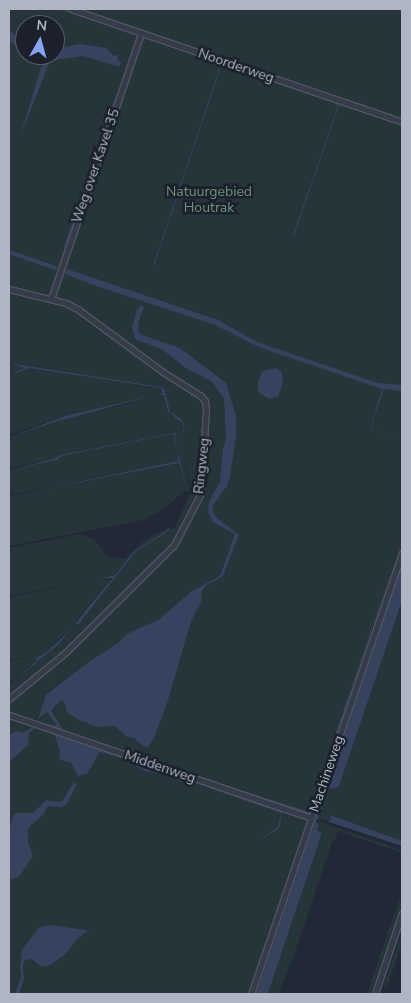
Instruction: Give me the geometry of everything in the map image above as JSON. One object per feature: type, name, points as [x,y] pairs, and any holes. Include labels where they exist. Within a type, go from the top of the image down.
[{"type":"street","name":"Noorderweg","points":[[70,9],[402,122]]},
{"type":"street","name":"Weg over Kavel 35","points":[[51,299],[141,33]]},
{"type":"street","points":[[9,289],[51,299]]},
{"type":"street","name":"Ringweg","points":[[9,699],[66,652],[172,547],[195,507],[201,491],[206,411],[204,400],[79,310],[51,299]]},
{"type":"street","name":"Machineweg","points":[[252,994],[402,554]]},
{"type":"street","name":"Middenweg","points":[[9,715],[312,818]]},
{"type":"street","points":[[375,994],[402,913]]},
{"type":"green space","name":"Natuurgebied Houtrak","points":[[9,9],[402,9],[402,548],[311,815],[9,714],[9,685],[58,645],[76,627],[64,634],[48,651],[35,657],[37,660],[9,683],[9,661],[32,657],[9,660],[9,597],[97,580],[9,596],[9,548],[80,534],[95,540],[107,556],[125,559],[142,542],[169,527],[166,531],[134,551],[115,575],[100,580],[113,579],[88,606],[76,623],[78,624],[136,551],[166,533],[170,528],[174,529],[188,498],[191,486],[182,450],[189,492],[185,491],[163,509],[143,520],[9,546],[9,496],[179,463],[186,488],[178,451],[178,461],[9,495],[9,470],[56,460],[62,456],[174,434],[177,448],[175,434],[179,432],[60,455],[53,459],[9,468],[9,437],[67,418],[155,397],[65,416],[9,435],[9,376],[29,368],[161,388],[164,392],[158,395],[164,396],[168,412],[182,423],[184,428],[182,432],[186,427],[180,418],[170,412],[165,390],[162,387],[9,363]]},
{"type":"green space","points":[[9,364],[24,368],[18,371],[9,375]]},
{"type":"green space","points":[[402,601],[402,841],[331,815],[329,822],[319,818],[329,788],[339,787]]},
{"type":"green space","points":[[9,716],[309,820],[250,994],[9,994]]},
{"type":"green space","points":[[318,821],[402,850],[402,853],[338,831],[335,840],[333,839],[293,958],[278,994],[267,994],[322,833],[317,830]]},
{"type":"green space","points":[[399,899],[402,905],[372,994],[367,994]]},
{"type":"green space","points":[[402,931],[402,943],[387,988],[383,987]]},
{"type":"water","points":[[9,30],[15,34],[15,46],[9,41]]},
{"type":"water","points":[[80,44],[106,48],[114,56],[119,55],[117,59],[121,62],[119,67],[83,56],[65,59],[65,47]]},
{"type":"water","points":[[42,65],[48,65],[20,137]]},
{"type":"water","points":[[9,250],[56,266],[57,268],[55,270],[9,254]]},
{"type":"water","points":[[67,269],[218,320],[257,342],[378,383],[402,385],[402,391],[384,389],[372,423],[382,389],[261,348],[213,324],[96,286],[65,274]]},
{"type":"water","points":[[141,305],[144,307],[138,331],[142,335],[180,348],[226,383],[236,416],[236,436],[230,477],[227,486],[213,505],[213,512],[216,517],[239,535],[223,576],[207,585],[201,592],[202,600],[191,621],[168,700],[154,738],[148,747],[143,746],[134,738],[127,737],[115,726],[97,727],[79,720],[67,712],[64,701],[60,701],[51,710],[63,730],[191,774],[42,723],[57,726],[47,712],[38,719],[46,695],[90,661],[118,643],[127,634],[158,620],[192,591],[220,576],[235,534],[213,522],[208,512],[209,501],[220,482],[223,448],[226,439],[224,398],[211,381],[187,369],[163,350],[135,339],[132,327],[137,310]]},
{"type":"water","points":[[9,363],[162,387],[165,390],[170,412],[180,418],[185,430],[181,433],[184,428],[182,423],[168,412],[164,396],[158,394],[163,393],[161,388],[29,368],[9,376],[24,368]]},
{"type":"water","points":[[276,368],[282,372],[283,383],[278,397],[269,399],[258,392],[258,380],[263,371]]},
{"type":"water","points":[[155,395],[55,422],[9,437],[65,416]]},
{"type":"water","points":[[179,432],[175,434],[177,448],[173,434],[62,456],[57,460],[9,470],[53,459],[60,455]]},
{"type":"water","points":[[178,451],[186,488],[179,463],[9,496],[178,461]]},
{"type":"water","points":[[169,527],[166,533],[136,551],[78,625],[76,623],[113,578],[100,579],[115,575],[134,551],[166,531]]},
{"type":"water","points":[[402,537],[310,814],[197,776],[309,812]]},
{"type":"water","points":[[402,565],[402,601],[339,787],[329,789],[318,820],[316,819]]},
{"type":"water","points":[[75,625],[58,645],[9,685],[37,660],[35,657],[48,651]]},
{"type":"water","points":[[33,727],[35,728],[29,733],[28,745],[9,762],[9,735],[16,731],[22,733]]},
{"type":"water","points":[[54,733],[292,815],[282,812],[279,829],[261,839],[278,827],[281,813],[195,783],[182,782],[160,773],[144,771],[125,759],[100,752],[87,774],[78,776],[71,763],[59,759],[60,751]]},
{"type":"water","points":[[74,782],[77,784],[67,804],[62,807],[48,806],[43,815],[31,825],[28,830],[28,842],[33,856],[19,877],[9,880],[9,831],[13,816],[16,813],[33,813],[46,800],[58,802],[63,800]]},
{"type":"water","points":[[331,815],[402,841],[402,846],[329,822]]},
{"type":"water","points":[[315,821],[319,825],[317,830],[322,833],[268,993],[256,994]]},
{"type":"water","points":[[51,925],[92,931],[86,932],[76,940],[68,952],[50,965],[42,967],[31,959],[25,960],[23,965],[24,979],[19,994],[15,994],[21,977],[22,950],[39,927]]},
{"type":"waterway","points":[[62,9],[88,18]]},
{"type":"waterway","points":[[153,265],[221,63],[208,59]]},
{"type":"waterway","points":[[235,68],[247,72]]},
{"type":"waterway","points":[[253,74],[292,88]]},
{"type":"waterway","points":[[299,90],[327,100]]},
{"type":"waterway","points":[[64,246],[116,95]]},
{"type":"waterway","points":[[67,260],[120,103]]},
{"type":"waterway","points":[[293,235],[338,105],[333,103]]},
{"type":"waterway","points":[[295,816],[302,818]]}]
